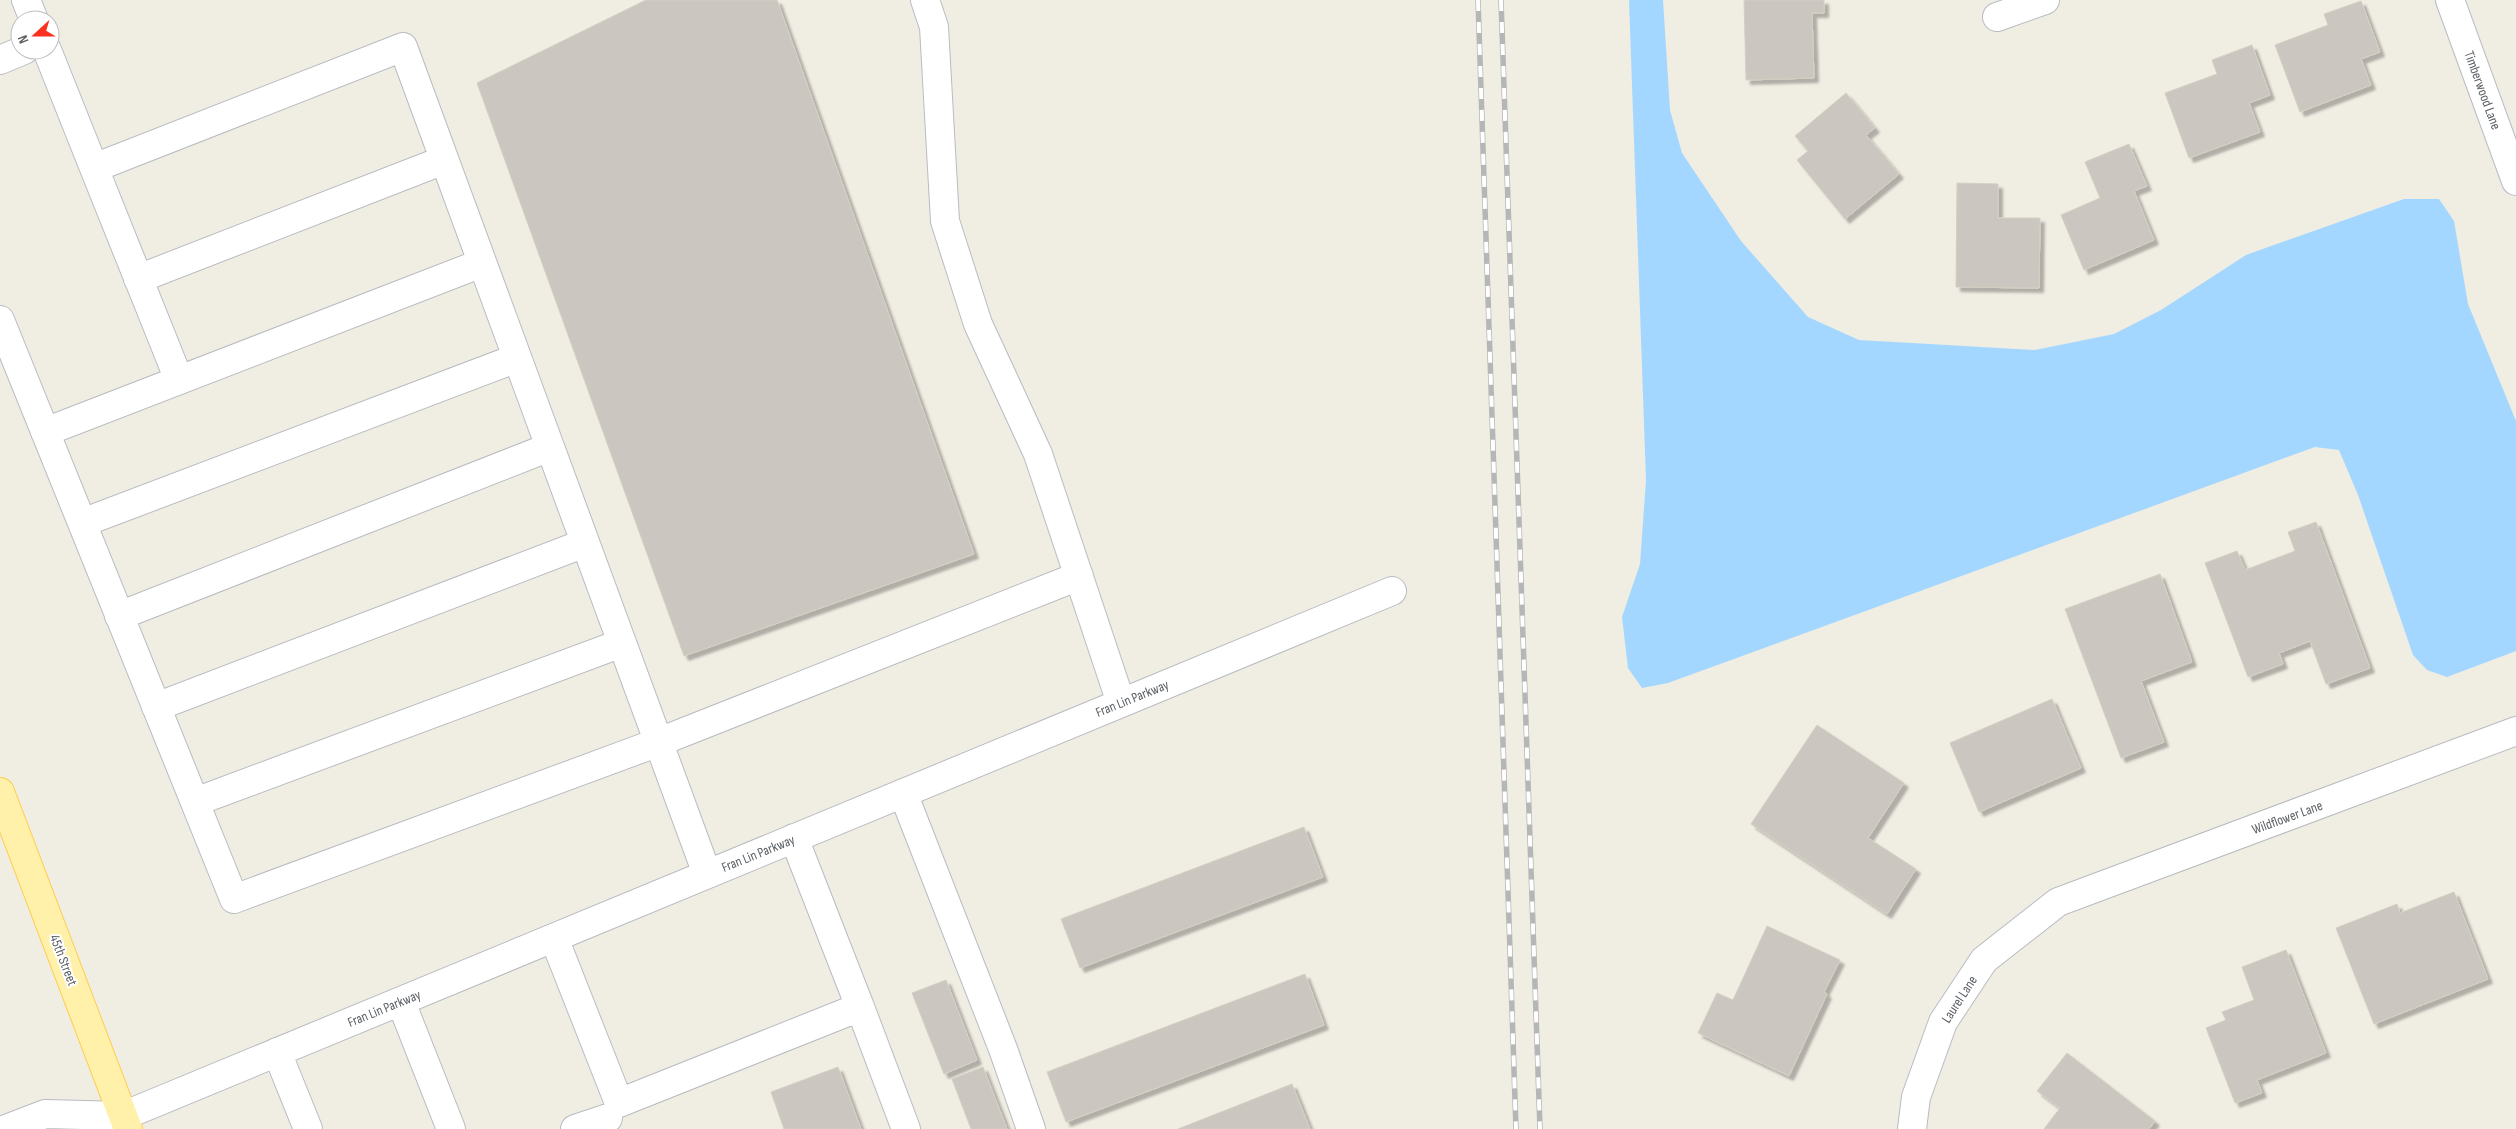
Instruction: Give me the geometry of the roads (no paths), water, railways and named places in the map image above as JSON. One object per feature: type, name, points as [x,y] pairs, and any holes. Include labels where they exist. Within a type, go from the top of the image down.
[{"type":"main road","name":"45th Street","points":[[0,792],[121,1125]]},
{"type":"street","points":[[925,0],[934,27],[945,221],[978,324],[1038,454],[1121,703]]},
{"type":"street","points":[[1998,17],[2045,0]]},
{"type":"street","name":"Timberwood Lane","points":[[2450,0],[2516,181]]},
{"type":"street","points":[[94,168],[403,47],[707,874]]},
{"type":"street","points":[[51,60],[179,380]]},
{"type":"street","points":[[138,279],[444,160]]},
{"type":"street","points":[[45,432],[482,263]]},
{"type":"street","points":[[0,320],[234,899],[659,742],[1079,576]]},
{"type":"street","points":[[82,524],[517,358]]},
{"type":"street","points":[[119,616],[550,447]]},
{"type":"street","points":[[156,707],[585,543]]},
{"type":"street","name":"Fran Lin Parkway","points":[[6,1129],[45,1114],[121,1125],[277,1052],[1392,591]]},
{"type":"street","points":[[194,802],[622,643]]},
{"type":"street","name":"Wildflower Lane","points":[[2058,902],[2516,731]]},
{"type":"street","points":[[903,793],[1003,1050],[1031,1129]]},
{"type":"street","points":[[794,838],[906,1129]]},
{"type":"street","name":"Laurel Lane","points":[[1912,1129],[1916,1097],[1943,1022],[1984,960],[2058,902]]},
{"type":"street","points":[[554,938],[613,1117]]},
{"type":"street","points":[[400,1002],[451,1129]]},
{"type":"street","points":[[575,1129],[613,1117],[860,1007]]},
{"type":"street","points":[[277,1052],[308,1129]]},
{"type":"water","points":[[1629,0],[1663,0],[1670,110],[1682,153],[1741,241],[1808,317],[1859,340],[2035,350],[2114,334],[2161,310],[2246,255],[2404,199],[2439,199],[2454,221],[2468,304],[2516,421],[2516,651],[2447,677],[2427,670],[2413,655],[2358,495],[2339,450],[2315,447],[1668,683],[1642,688],[1628,668],[1622,617],[1640,564],[1646,480]]},
{"type":"railway","points":[[1478,0],[1516,1129]]},
{"type":"railway","points":[[1501,0],[1540,1129]]}]
